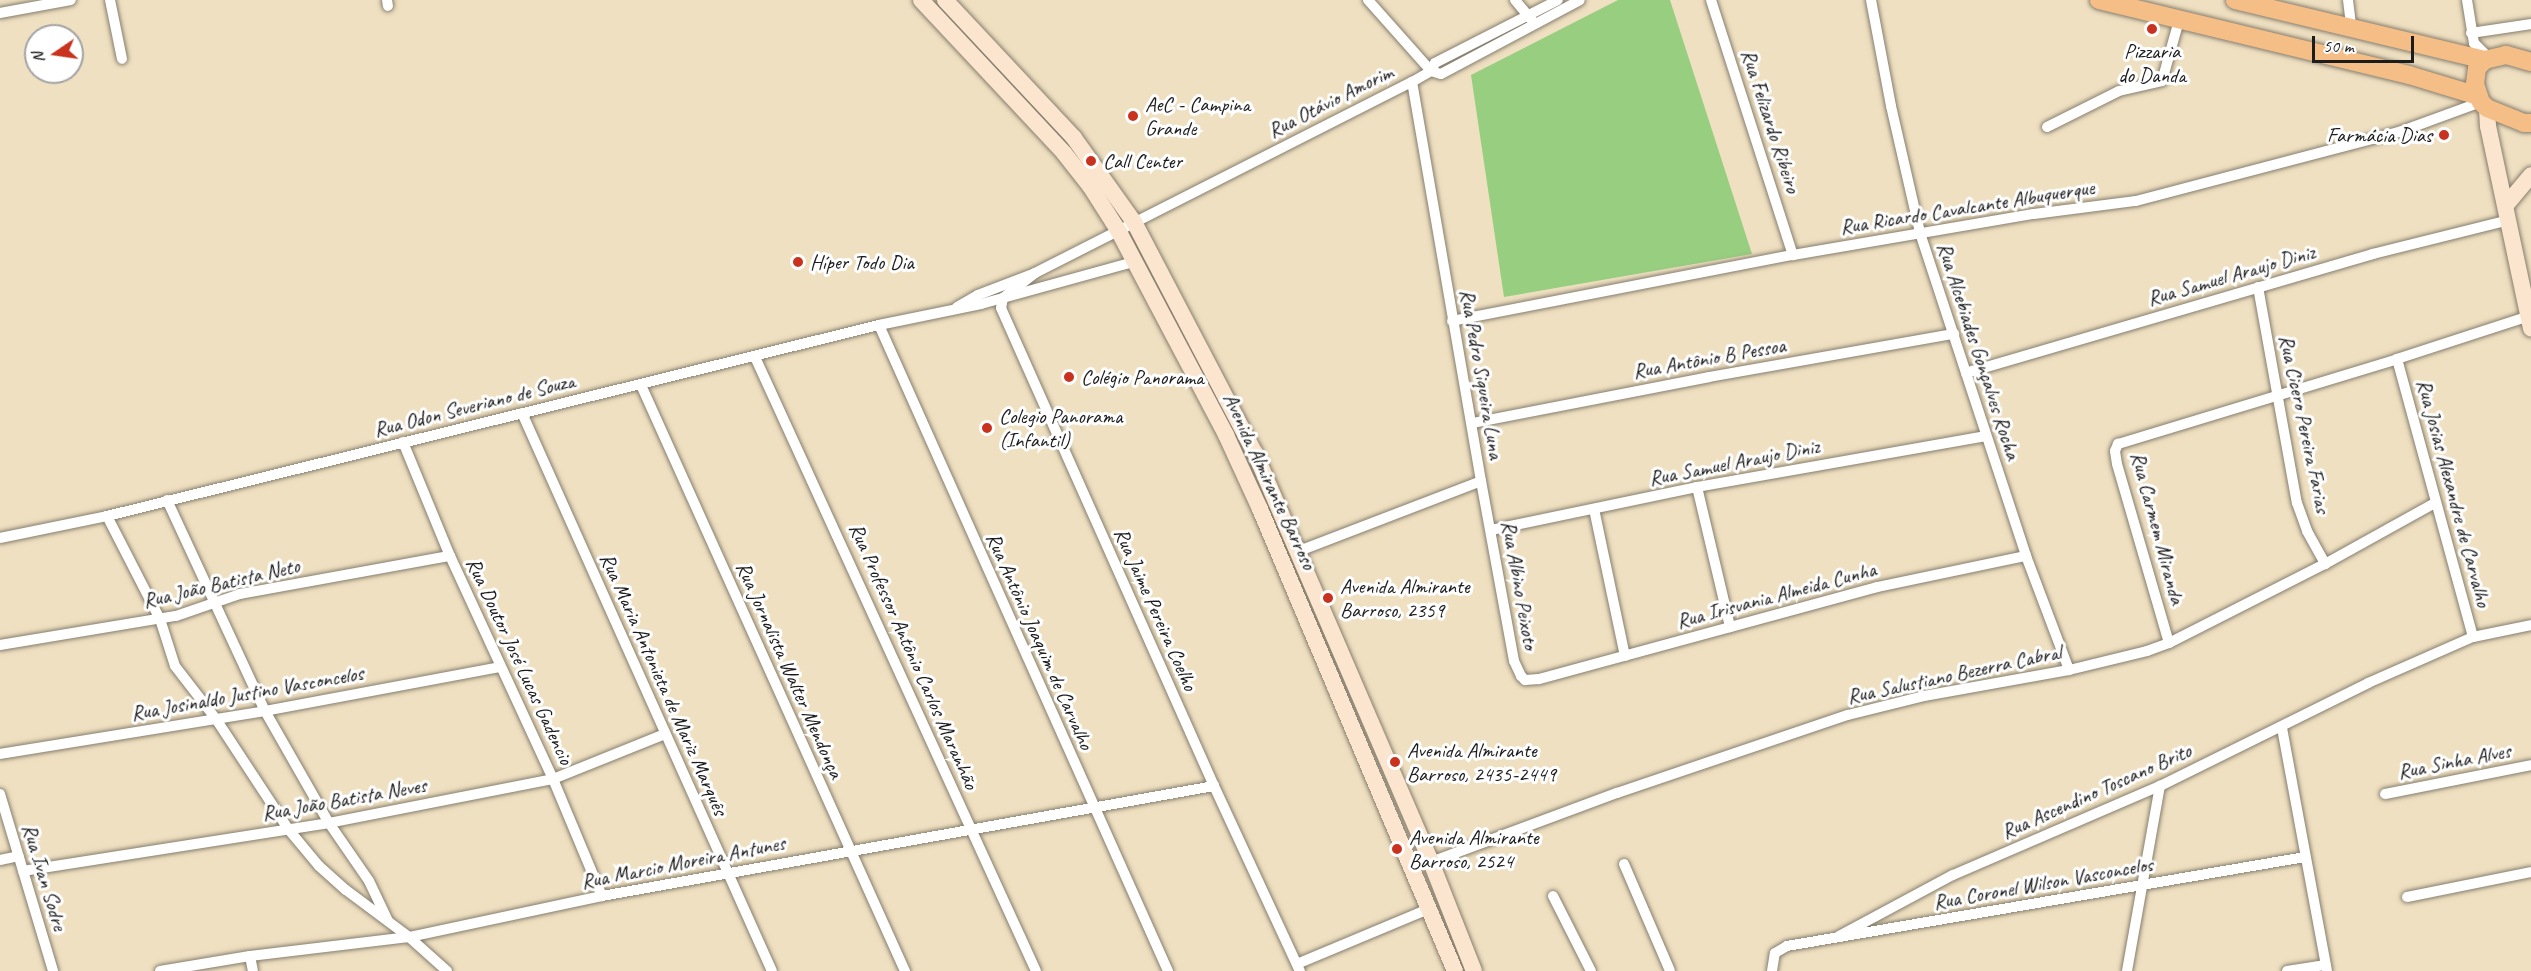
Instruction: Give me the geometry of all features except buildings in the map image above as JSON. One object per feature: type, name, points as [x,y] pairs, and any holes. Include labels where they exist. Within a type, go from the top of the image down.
[{"type":"main road","name":"Avenida Almirante Barroso","points":[[921,0],[1064,153],[1090,186],[1118,230],[1198,381],[1260,509],[1431,908],[1455,971]]},
{"type":"main road","name":"Avenida Almirante Barroso","points":[[945,0],[1074,138],[1134,222],[1255,453],[1431,862],[1474,971]]},
{"type":"main road","points":[[2099,0],[2409,75],[2482,102],[2524,123],[2531,123]]},
{"type":"main road","points":[[2235,0],[2487,59],[2506,55],[2531,62]]},
{"type":"main road","points":[[2487,59],[2477,68],[2475,75],[2525,273],[2530,322]]},
{"type":"main road","points":[[2508,212],[2531,176]]},
{"type":"street","points":[[0,14],[71,0]]},
{"type":"street","points":[[110,0],[122,59]]},
{"type":"street","points":[[1368,0],[1431,71]]},
{"type":"street","points":[[1515,0],[1532,20]]},
{"type":"street","name":"Rua Otávio Amorim","points":[[1118,230],[1431,71],[1441,74],[1532,20],[1558,0]]},
{"type":"street","name":"Rua Otávio Amorim","points":[[1532,20],[1580,0]]},
{"type":"street","name":"Rua Felizardo Ribeiro","points":[[1711,0],[1793,255]]},
{"type":"street","name":"Rua Alcebiades Gonçalves Rocha","points":[[1871,0],[1891,106],[1920,232],[2026,556],[2069,670]]},
{"type":"street","points":[[2348,0],[2351,26]]},
{"type":"street","points":[[2467,0],[2474,43],[2487,59]]},
{"type":"street","points":[[2047,128],[2119,91],[2162,81],[2178,24],[2175,19]]},
{"type":"street","points":[[2471,33],[2531,24]]},
{"type":"street","name":"Rua Pedro Siqueira Luna","points":[[1299,551],[1481,481],[1473,423],[1452,321],[1412,82]]},
{"type":"street","name":"Rua Ricardo Cavalcante Albuquerque","points":[[1452,321],[1920,232],[2136,201],[2399,132],[2482,102]]},
{"type":"street","name":"Rua Samuel Araujo Diniz","points":[[1966,373],[2508,212]]},
{"type":"street","name":"Rua Odon Severiano de Souza","points":[[957,307],[978,295],[1035,273],[1118,230]]},
{"type":"street","name":"Rua Odon Severiano de Souza","points":[[0,538],[107,516],[879,325],[1003,298],[1133,262]]},
{"type":"street","points":[[1003,298],[1035,273]]},
{"type":"street","name":"Rua Cicero Pereira Farias","points":[[2258,287],[2297,503],[2307,531],[2325,564]]},
{"type":"street","name":"Rua Jaime Pereira Coelho","points":[[1003,298],[1001,308],[1214,786],[1298,967]]},
{"type":"street","points":[[2277,396],[2397,359],[2530,322]]},
{"type":"street","name":"Rua Antônio Joaquim de Carvalho","points":[[879,325],[1093,808],[1168,971]]},
{"type":"street","name":"Rua Antônio B Pessoa","points":[[1473,423],[1709,376],[1954,334]]},
{"type":"street","name":"Rua Professor Antônio Carlos Maranhão","points":[[755,357],[1036,971]]},
{"type":"street","name":"Rua Josias Alexandre de Carvalho","points":[[2397,359],[2473,637]]},
{"type":"street","name":"Rua Jornalista Walter Mendonça","points":[[640,385],[905,971]]},
{"type":"street","name":"Rua Carmem Miranda","points":[[2169,643],[2116,464],[2115,450],[2118,444],[2126,440],[2277,396]]},
{"type":"street","name":"Rua Maria Antonieta de Mariz Marquês","points":[[522,413],[772,971]]},
{"type":"street","name":"Rua Samuel Araujo Diniz","points":[[1491,530],[1697,487],[1986,436]]},
{"type":"street","name":"Rua Doutor José Lucas Gadencio","points":[[403,442],[450,556],[553,779],[602,896]]},
{"type":"street","name":"Rua Albino Peixoto","points":[[1481,481],[1514,661],[1525,680],[1539,679]]},
{"type":"street","points":[[1697,487],[1730,627]]},
{"type":"street","points":[[167,500],[265,711],[329,823],[369,881],[388,922]]},
{"type":"street","name":"Rua Salustiano Bezerra Cabral","points":[[1431,862],[1617,793],[1848,715],[1924,696],[2126,658],[2169,643],[2325,564],[2435,503]]},
{"type":"street","points":[[1594,509],[1625,656]]},
{"type":"street","points":[[107,516],[160,619],[176,666],[216,719],[289,830],[320,866],[346,890],[409,937],[447,971]]},
{"type":"street","name":"Rua João Batista Neto","points":[[0,645],[160,619],[189,613],[240,594],[450,556]]},
{"type":"street","name":"Rua Irisvania Almeida Cunha","points":[[1539,679],[1877,587],[2026,556]]},
{"type":"street","name":"Rua Ascendino Toscano Brito","points":[[1839,936],[1953,875],[2160,786],[2282,728],[2368,683],[2473,637],[2531,625]]},
{"type":"street","name":"Rua Josinaldo Justino Vasconcelos","points":[[0,754],[265,711],[500,667]]},
{"type":"street","points":[[2282,728],[2326,968],[2287,971]]},
{"type":"street","name":"Rua João Batista Neves","points":[[23,871],[289,830],[553,779],[665,734]]},
{"type":"street","name":"Rua Sinha Alves","points":[[2385,794],[2531,765]]},
{"type":"street","name":"Rua Marcio Moreira Antunes","points":[[160,971],[250,956],[409,937],[602,896],[1214,786]]},
{"type":"street","points":[[2127,971],[2160,786]]},
{"type":"street","name":"Rua Ivan Sodre","points":[[0,794],[53,971]]},
{"type":"street","points":[[0,860],[19,856]]},
{"type":"street","name":"Rua Coronel Wilson Vasconcelos","points":[[1772,971],[1775,953],[1787,946],[2306,857]]},
{"type":"street","points":[[1624,864],[1670,971]]},
{"type":"street","points":[[2407,897],[2531,872]]},
{"type":"street","points":[[1553,896],[1591,971]]},
{"type":"street","points":[[1298,967],[1431,908]]},
{"type":"street","points":[[250,956],[253,971]]},
{"type":"green space","points":[[1618,0],[1670,0],[1752,254],[1504,297],[1471,75]]},
{"type":"place","name":"Pizzaria do Danda","points":[[2152,29]]},
{"type":"place","name":"AeC - Campina Grande","points":[[1133,116]]},
{"type":"place","name":"Farmácia Dias","points":[[2444,135]]},
{"type":"place","name":"Call Center","points":[[1091,161]]},
{"type":"place","name":"Híper Todo Dia","points":[[798,262]]},
{"type":"place","name":"Colégio Panorama","points":[[1069,377]]},
{"type":"place","name":"Colegio Panorama (Infantil)","points":[[987,428]]},
{"type":"place","name":"Avenida Almirante Barroso, 2359","points":[[1328,598]]},
{"type":"place","name":"Avenida Almirante Barroso, 2435-2449","points":[[1395,762]]},
{"type":"place","name":"Avenida Almirante Barroso, 2524","points":[[1397,849]]}]
